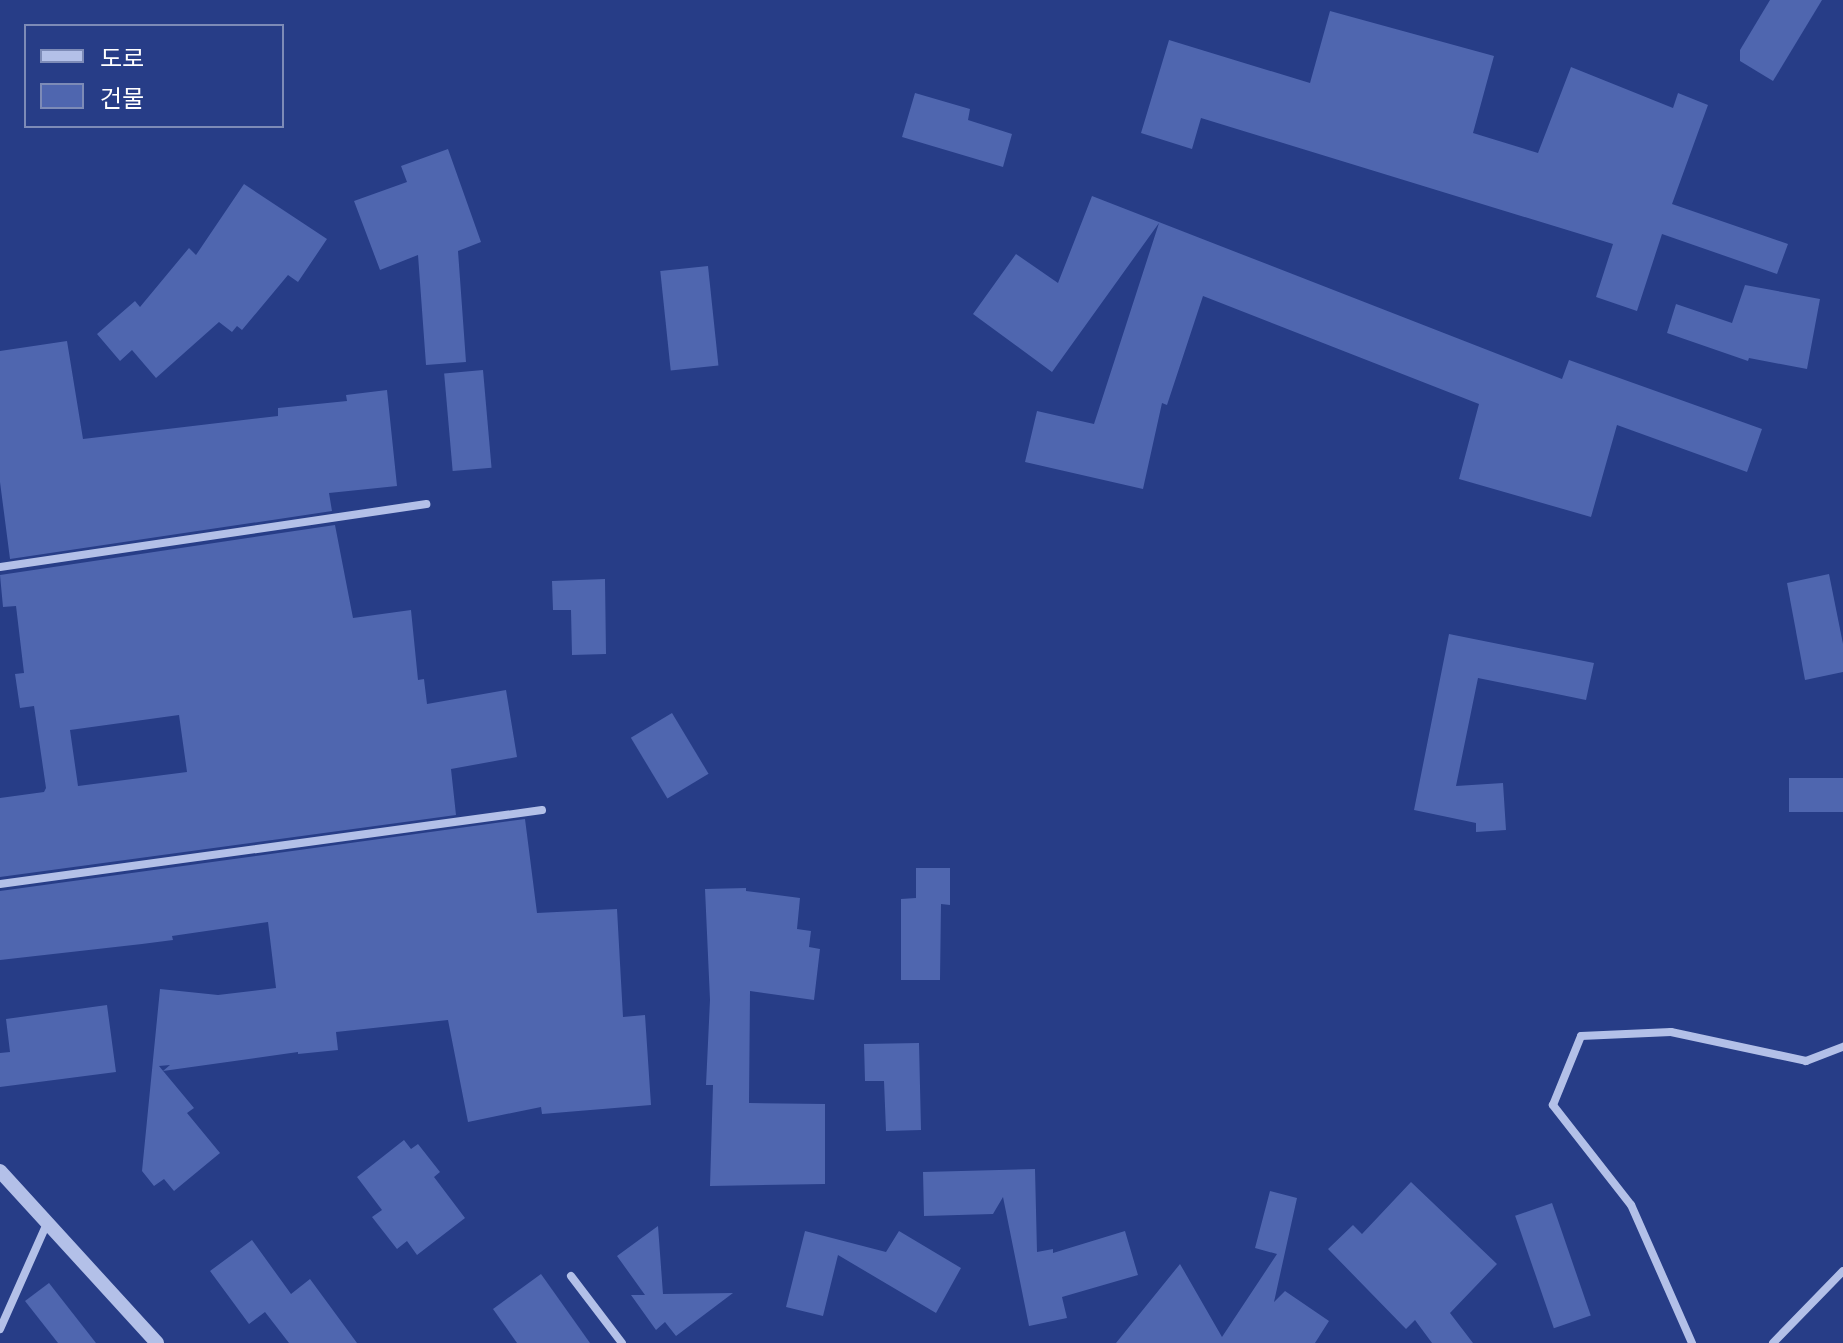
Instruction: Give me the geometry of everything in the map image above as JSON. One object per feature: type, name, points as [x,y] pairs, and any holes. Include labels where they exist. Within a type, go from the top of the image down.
[{"type":"street","points":[[0,567],[426,504]]},
{"type":"street","points":[[0,884],[542,810]]},
{"type":"street","points":[[1692,1343],[1631,1205],[1553,1105],[1581,1036],[1671,1032],[1806,1061],[1843,1047]]},
{"type":"street","points":[[0,1171],[49,1220],[157,1343]]},
{"type":"street","points":[[0,1329],[49,1220]]},
{"type":"street","points":[[1773,1343],[1843,1271]]},
{"type":"street","points":[[571,1276],[622,1343]]},
{"type":"building","points":[[1770,0],[1822,0],[1773,81],[1740,61],[1740,50]]},
{"type":"building","points":[[1330,11],[1494,56],[1473,133],[1538,153],[1571,67],[1673,108],[1678,93],[1708,105],[1672,204],[1788,244],[1777,274],[1662,234],[1637,311],[1596,297],[1613,244],[1201,118],[1192,149],[1141,133],[1169,40],[1310,83]]},
{"type":"building","points":[[915,93],[970,109],[968,120],[1012,134],[1003,167],[902,137]]},
{"type":"building","points":[[448,149],[481,242],[458,251],[466,362],[426,365],[418,255],[380,270],[354,201],[407,182],[401,166]]},
{"type":"building","points":[[244,184],[327,239],[298,282],[288,275],[242,330],[237,326],[232,332],[219,322],[156,378],[132,350],[120,361],[97,334],[135,301],[140,307],[189,248],[196,255]]},
{"type":"building","points":[[1092,196],[1562,379],[1569,360],[1762,429],[1747,472],[1617,425],[1591,517],[1459,479],[1479,404],[1203,296],[1167,405],[1162,403],[1143,489],[1025,462],[1037,411],[1094,424],[1159,223],[1052,372],[973,314],[1016,254],[1058,283]]},
{"type":"building","points":[[708,266],[718,365],[671,370],[660,271]]},
{"type":"building","points":[[1745,285],[1820,299],[1807,369],[1749,358],[1748,361],[1667,333],[1676,304],[1732,323]]},
{"type":"building","points":[[67,341],[83,439],[278,416],[278,408],[347,401],[346,395],[387,390],[397,486],[329,493],[332,511],[10,559],[0,482],[0,351]]},
{"type":"building","points":[[483,370],[492,468],[453,471],[444,373]]},
{"type":"building","points":[[335,525],[353,618],[411,610],[418,680],[424,679],[427,704],[506,690],[517,757],[451,769],[456,815],[0,877],[0,798],[44,792],[46,788],[34,706],[20,708],[15,674],[24,673],[16,606],[3,607],[0,575]],"holes":[[[179,715],[187,772],[78,786],[70,730]]]},
{"type":"building","points":[[1829,574],[1843,644],[1843,672],[1805,680],[1787,583]]},
{"type":"building","points":[[605,579],[606,654],[572,655],[571,610],[553,610],[552,581]]},
{"type":"building","points":[[1449,634],[1594,663],[1586,700],[1478,678],[1456,786],[1503,783],[1506,830],[1476,832],[1476,823],[1414,810]]},
{"type":"building","points":[[672,713],[709,774],[667,799],[631,738]]},
{"type":"building","points":[[1789,778],[1843,778],[1843,812],[1789,812]]},
{"type":"building","points":[[525,819],[537,913],[617,909],[623,1017],[645,1015],[651,1105],[542,1114],[541,1107],[468,1122],[448,1020],[336,1032],[338,1050],[298,1052],[163,1071],[194,1108],[187,1113],[220,1153],[174,1191],[164,1179],[154,1186],[142,1171],[160,989],[218,995],[276,988],[268,922],[172,936],[173,940],[0,960],[0,891]]},
{"type":"building","points":[[916,868],[950,868],[950,905],[941,904],[940,980],[901,980],[901,899],[916,898]]},
{"type":"building","points":[[746,888],[746,891],[800,898],[797,929],[811,931],[809,947],[820,949],[814,1000],[750,991],[749,1103],[825,1104],[825,1184],[710,1186],[713,1085],[706,1085],[710,1000],[705,889]]},
{"type":"building","points":[[107,1005],[116,1072],[0,1087],[0,1053],[10,1052],[6,1019]]},
{"type":"building","points":[[919,1043],[921,1130],[886,1131],[884,1081],[865,1081],[864,1044]]},
{"type":"building","points":[[404,1140],[411,1149],[418,1144],[440,1172],[434,1177],[465,1218],[417,1255],[407,1241],[397,1249],[372,1217],[382,1210],[357,1177]]},
{"type":"building","points":[[1035,1169],[1037,1252],[1053,1249],[1053,1253],[1125,1231],[1138,1275],[1062,1297],[1067,1318],[1029,1326],[1003,1197],[993,1214],[924,1216],[923,1172]]},
{"type":"building","points":[[1411,1182],[1497,1264],[1450,1313],[1473,1343],[1432,1343],[1415,1320],[1406,1329],[1328,1249],[1353,1225],[1362,1234]]},
{"type":"building","points":[[1270,1191],[1297,1198],[1274,1302],[1285,1291],[1329,1321],[1315,1343],[1116,1343],[1180,1264],[1222,1337],[1277,1254],[1255,1248]]},
{"type":"building","points":[[1552,1203],[1591,1316],[1554,1328],[1515,1216]]},
{"type":"building","points":[[658,1226],[663,1294],[733,1293],[676,1336],[665,1322],[656,1330],[631,1295],[645,1295],[617,1256]]},
{"type":"building","points":[[805,1231],[886,1252],[899,1231],[961,1268],[936,1313],[838,1255],[823,1316],[786,1307]]},
{"type":"building","points":[[252,1240],[291,1294],[310,1279],[357,1343],[289,1343],[265,1312],[249,1324],[210,1271]]},
{"type":"building","points":[[541,1274],[590,1343],[517,1343],[493,1309]]},
{"type":"building","points":[[49,1283],[96,1343],[58,1343],[25,1301]]}]
